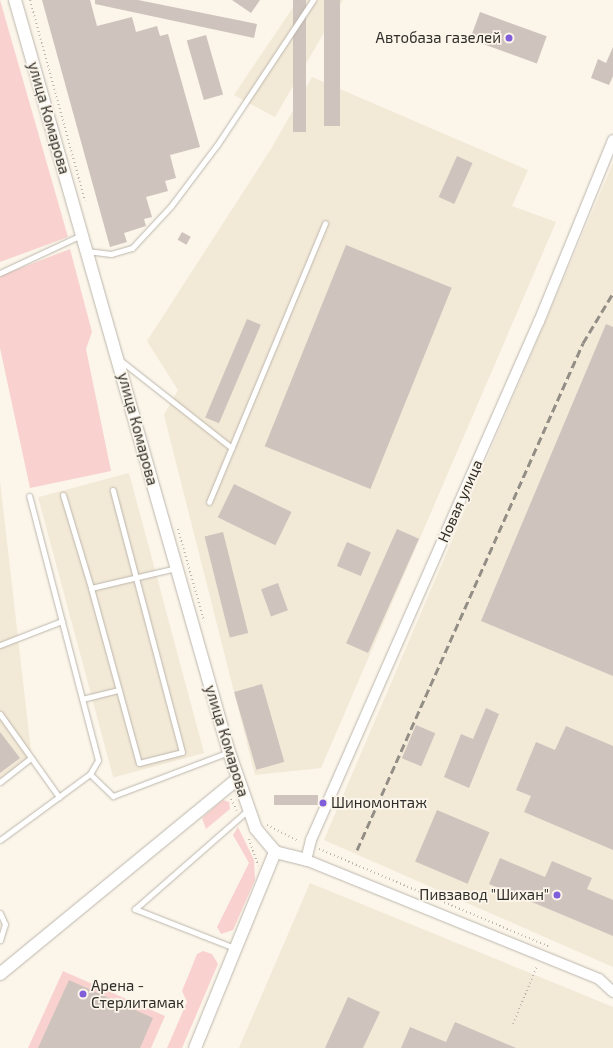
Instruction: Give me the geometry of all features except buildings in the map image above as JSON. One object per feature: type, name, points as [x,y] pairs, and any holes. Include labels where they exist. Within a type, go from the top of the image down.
[{"type":"street","name":"улица Комарова","points":[[15,0],[82,234],[120,359],[176,568],[237,779],[244,813],[275,852]]},
{"type":"street","name":"Новая улица","points":[[306,860],[311,840],[538,321],[613,140]]},
{"type":"street","points":[[0,974],[237,779]]},
{"type":"street","points":[[195,1048],[238,949],[275,852],[306,860],[599,979],[613,992]]},
{"type":"lane","points":[[87,251],[111,254],[132,248],[171,206],[217,146],[313,0]]},
{"type":"lane","points":[[209,502],[325,223]]},
{"type":"lane","points":[[0,272],[82,234]]},
{"type":"lane","points":[[120,359],[232,448]]},
{"type":"lane","points":[[63,495],[91,588],[139,763],[182,752],[113,490]]},
{"type":"lane","points":[[1,838],[90,774],[98,760],[29,496]]},
{"type":"lane","points":[[91,588],[176,568]]},
{"type":"lane","points":[[0,645],[62,621]]},
{"type":"lane","points":[[82,698],[119,690]]},
{"type":"lane","points":[[0,714],[59,797]]},
{"type":"lane","points":[[90,774],[113,796],[229,752]]},
{"type":"lane","points":[[0,782],[31,758]]},
{"type":"lane","points":[[238,949],[135,909],[244,813]]},
{"type":"lane","points":[[0,913],[5,924],[0,940]]},
{"type":"path","points":[[30,0],[86,206]]},
{"type":"path","points":[[176,522],[206,626]]},
{"type":"path","points":[[225,789],[244,813]]},
{"type":"path","points":[[264,822],[299,841]]},
{"type":"path","points":[[247,835],[259,868]]},
{"type":"path","points":[[317,848],[548,946]]},
{"type":"path","points":[[513,1024],[537,966]]},
{"type":"shaded area","points":[[0,0],[68,237],[0,262]]},
{"type":"shaded area","points":[[298,0],[343,0],[275,117],[234,95]]},
{"type":"shaded area","points":[[312,77],[528,170],[512,206],[556,222],[321,768],[255,775],[164,415],[178,390],[147,341],[271,149]]},
{"type":"shaded area","points":[[613,163],[613,967],[324,840]]},
{"type":"shaded area","points":[[70,249],[92,332],[86,349],[111,471],[30,488],[0,348],[0,276]]},
{"type":"shaded area","points":[[129,473],[204,753],[113,777],[38,497]]},
{"type":"shaded area","points":[[0,481],[32,760],[0,784]]},
{"type":"shaded area","points":[[223,800],[229,802],[230,809],[206,829],[202,818]]},
{"type":"shaded area","points":[[238,827],[254,860],[255,880],[233,930],[221,934],[217,927],[249,863],[233,835]]},
{"type":"shaded area","points":[[310,883],[613,1007],[613,1048],[239,1048]]},
{"type":"shaded area","points":[[203,951],[212,954],[218,964],[182,1048],[167,1048],[187,1002],[182,991],[197,954]]},
{"type":"shaded area","name":"Арена - Стерлитамак","points":[[63,971],[165,1016],[151,1048],[28,1048]]},
{"type":"railway","points":[[357,850],[583,343],[613,293]]},
{"type":"place","name":"Автобаза газелей","points":[[509,38]]},
{"type":"place","name":"Шиномонтаж","points":[[323,803]]},
{"type":"place","name":"Пивзавод \"Шихан\"","points":[[557,895]]},
{"type":"place","name":"Арена - Стерлитамак","points":[[83,994]]}]
